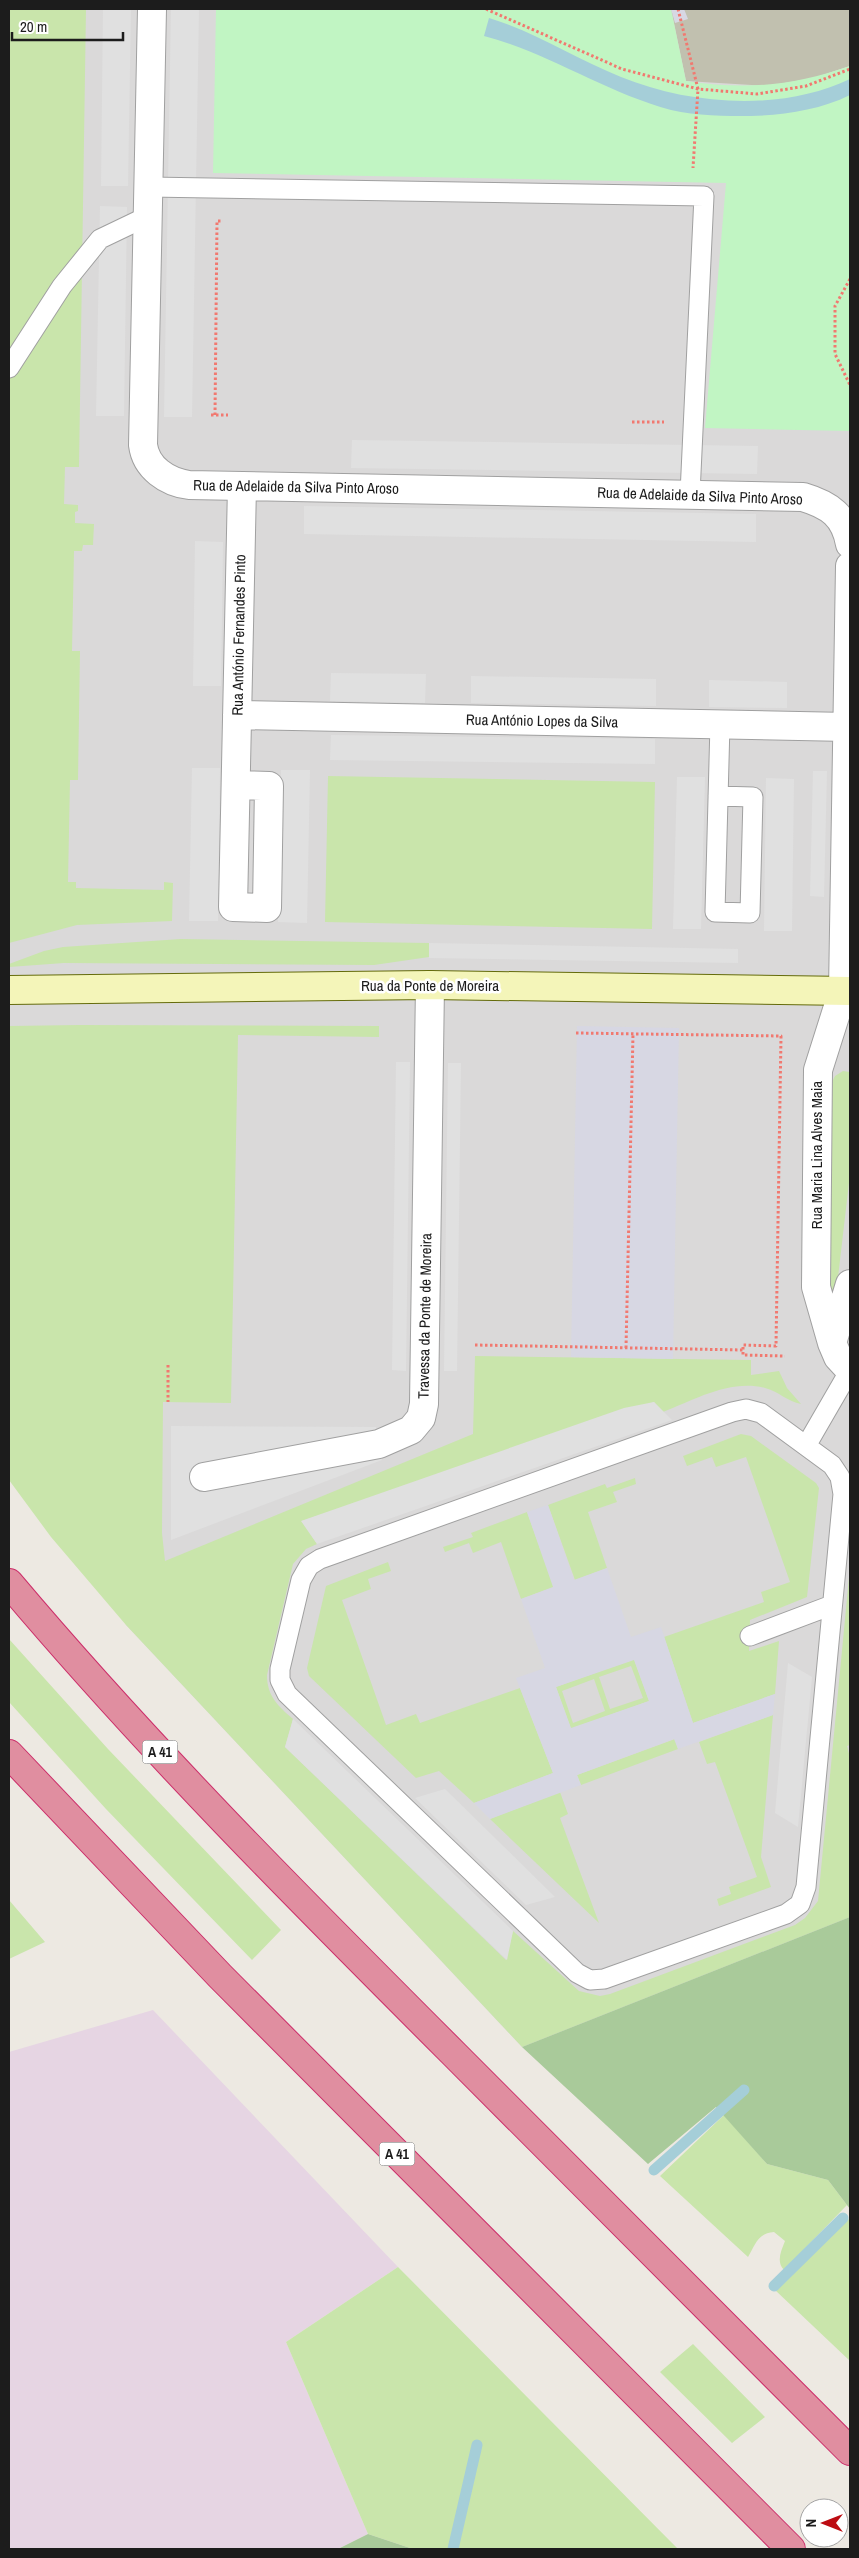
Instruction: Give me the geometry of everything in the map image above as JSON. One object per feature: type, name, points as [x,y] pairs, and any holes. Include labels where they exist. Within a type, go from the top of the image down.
[{"type":"highway","name":"A 41","points":[[9,1583],[65,1650],[214,1810],[850,2451]]},
{"type":"highway","name":"A 41","points":[[9,1754],[220,1976],[791,2549]]},
{"type":"main road","name":"Rua da Ponte de Moreira","points":[[9,990],[430,985],[848,998]]},
{"type":"street","name":"Rua de Adelaide da Silva Pinto Aroso","points":[[152,9],[144,453],[163,476],[179,484],[793,496],[814,501],[832,511],[845,524],[850,544]]},
{"type":"street","name":"Rua António Fernandes Pinto","points":[[236,785],[242,486]]},
{"type":"street","points":[[848,998],[850,566]]},
{"type":"street","name":"Rua António Lopes da Silva","points":[[237,715],[848,727]]},
{"type":"street","name":"Travessa da Ponte de Moreira","points":[[204,1477],[378,1444],[405,1434],[421,1418],[425,1387],[430,985]]},
{"type":"street","name":"Rua Maria Lina Alves Maia","points":[[848,998],[818,1070],[816,1288],[832,1344],[838,1356],[850,1370]]},
{"type":"street","points":[[832,1344],[850,1284]]},
{"type":"lane","points":[[148,187],[704,196],[690,494]]},
{"type":"lane","points":[[9,368],[62,286],[100,239],[148,216]]},
{"type":"lane","points":[[718,796],[753,797],[750,913],[715,912],[718,796],[720,724]]},
{"type":"lane","points":[[806,1446],[850,1370]]},
{"type":"lane","points":[[746,1409],[761,1414],[806,1446],[832,1465],[840,1478],[843,1494],[806,1887],[800,1904],[786,1914],[604,1979],[590,1980],[577,1973],[287,1694],[280,1680],[280,1669],[301,1580],[309,1566],[320,1559],[732,1412],[746,1409]]},
{"type":"lane","points":[[750,1636],[832,1605]]},
{"type":"path","points":[[486,9],[622,69],[698,89],[757,94],[806,86],[850,69]]},
{"type":"path","points":[[678,9],[698,89],[693,173]]},
{"type":"path","points":[[223,221],[217,220],[213,415],[228,415]]},
{"type":"path","points":[[850,279],[835,306],[835,354],[850,385]]},
{"type":"path","points":[[632,422],[669,422]]},
{"type":"path","points":[[576,1033],[781,1036],[776,1346],[743,1345],[743,1355],[785,1356]]},
{"type":"path","points":[[626,1348],[633,1034]]},
{"type":"path","points":[[475,1345],[743,1350]]},
{"type":"path","points":[[168,1365],[168,1402]]},
{"type":"shaded area","points":[[35,9],[671,9],[675,23],[814,78],[850,66],[850,987],[9,983],[9,301]]},
{"type":"shaded area","points":[[103,9],[131,9],[128,186],[101,186]]},
{"type":"shaded area","points":[[171,9],[199,9],[192,417],[164,417]]},
{"type":"shaded area","points":[[671,9],[850,9],[850,66],[814,78],[767,86],[686,81]]},
{"type":"shaded area","points":[[671,9],[684,9],[688,19],[675,23]]},
{"type":"shaded area","points":[[100,206],[127,207],[124,416],[96,416]]},
{"type":"shaded area","points":[[352,440],[758,446],[757,474],[351,468]]},
{"type":"shaded area","points":[[304,506],[756,514],[756,542],[304,534]]},
{"type":"shaded area","points":[[195,541],[223,542],[221,686],[193,686]]},
{"type":"shaded area","points":[[331,673],[426,674],[425,703],[330,701]]},
{"type":"shaded area","points":[[471,676],[656,679],[656,706],[471,703]]},
{"type":"shaded area","points":[[709,680],[787,682],[787,708],[709,707]]},
{"type":"shaded area","points":[[331,735],[655,739],[655,764],[330,760]]},
{"type":"shaded area","points":[[192,768],[220,768],[218,921],[189,921]]},
{"type":"shaded area","points":[[281,770],[310,770],[307,923],[278,922]]},
{"type":"shaded area","points":[[813,771],[827,771],[824,897],[810,896]]},
{"type":"shaded area","points":[[677,777],[705,777],[701,929],[673,929]]},
{"type":"shaded area","points":[[766,778],[794,779],[792,931],[764,931]]},
{"type":"shaded area","points":[[429,943],[738,949],[738,963],[429,958]]},
{"type":"shaded area","points":[[850,995],[850,1917],[522,2047],[126,1625],[111,1588],[9,1398],[9,996]]},
{"type":"shaded area","points":[[577,1026],[679,1028],[673,1359],[571,1357]]},
{"type":"shaded area","points":[[396,1062],[410,1062],[406,1371],[392,1370]]},
{"type":"shaded area","points":[[448,1063],[461,1063],[457,1371],[444,1371]]},
{"type":"shaded area","points":[[654,1402],[672,1420],[317,1544],[301,1521],[624,1408]]},
{"type":"shaded area","points":[[171,1426],[376,1427],[382,1460],[171,1540]]},
{"type":"shaded area","points":[[548,1505],[574,1580],[607,1568],[631,1637],[661,1627],[693,1723],[775,1694],[773,1715],[678,1749],[674,1739],[577,1775],[581,1785],[490,1819],[474,1803],[553,1773],[516,1678],[545,1668],[521,1599],[553,1587],[527,1512]],"holes":[[[634,1660],[649,1701],[571,1728],[556,1687]]]},
{"type":"shaded area","points":[[788,1663],[812,1677],[798,1827],[775,1813]]},
{"type":"shaded area","points":[[293,1719],[513,1931],[507,1960],[285,1747]]},
{"type":"shaded area","points":[[445,1789],[555,1897],[526,1905],[415,1798]]},
{"type":"shaded area","points":[[153,2010],[398,2267],[286,2342],[368,2534],[338,2549],[9,2549],[9,2052]]},
{"type":"green space","points":[[9,9],[86,9],[79,467],[65,467],[64,504],[78,505],[78,511],[75,512],[75,523],[94,524],[93,545],[83,545],[82,551],[74,551],[72,651],[80,651],[78,780],[70,780],[68,882],[76,882],[76,888],[164,890],[164,882],[173,883],[172,921],[77,925],[9,943]]},
{"type":"green space","points":[[216,9],[671,9],[686,81],[729,85],[769,84],[809,78],[850,66],[850,431],[705,428],[726,183],[213,173]]},
{"type":"green space","points":[[328,776],[655,782],[652,929],[325,922]]},
{"type":"green space","points":[[181,939],[429,943],[429,957],[374,965],[64,963],[9,967],[9,964],[44,951],[63,947]]},
{"type":"green space","points":[[9,1026],[379,1026],[379,1037],[238,1035],[231,1403],[163,1402],[162,1533],[165,1561],[473,1434],[475,1356],[751,1360],[751,1375],[779,1371],[787,1388],[801,1404],[770,1389],[752,1386],[739,1386],[712,1392],[663,1412],[654,1402],[302,1521],[317,1544],[306,1549],[293,1564],[267,1675],[271,1695],[293,1719],[285,1747],[506,1960],[513,1931],[579,1991],[600,1996],[610,1994],[795,1925],[805,1918],[818,1901],[850,1567],[850,1745],[847,1746],[850,1757],[850,1917],[522,2047],[126,1625],[51,1537],[9,1480]]},
{"type":"green space","points":[[843,1071],[850,1072],[850,1174],[837,1286],[835,1290],[829,1290],[831,1084],[835,1076]]},
{"type":"green space","points":[[741,1434],[751,1436],[816,1483],[819,1488],[807,1597],[750,1620],[749,1651],[779,1641],[775,1694],[693,1723],[664,1637],[764,1602],[761,1592],[790,1582],[746,1457],[716,1467],[712,1457],[687,1466],[683,1456]]},
{"type":"green space","points":[[635,1478],[636,1484],[613,1492],[617,1502],[588,1512],[607,1568],[575,1580],[548,1505],[605,1484],[607,1488]]},
{"type":"green space","points":[[527,1512],[554,1587],[521,1599],[501,1542],[473,1553],[469,1543],[445,1552],[443,1547],[473,1537],[471,1533]]},
{"type":"green space","points":[[388,1562],[391,1571],[368,1579],[371,1589],[342,1600],[386,1725],[416,1714],[420,1723],[520,1688],[553,1773],[474,1803],[439,1771],[416,1778],[309,1676],[307,1668],[326,1586]]},
{"type":"green space","points":[[9,1639],[108,1749],[281,1930],[252,1960],[106,1809],[9,1702]]},
{"type":"green space","points":[[634,1659],[649,1701],[571,1729],[556,1687]],"holes":[[[631,1666],[643,1698],[610,1709],[599,1677]],[[594,1679],[605,1711],[573,1723],[562,1691]]]},
{"type":"green space","points":[[773,1715],[761,1857],[771,1887],[719,1906],[717,1899],[731,1894],[729,1887],[757,1877],[715,1762],[707,1764],[699,1742]]},
{"type":"green space","points":[[675,1739],[678,1749],[581,1785],[577,1775]]},
{"type":"green space","points":[[560,1792],[568,1814],[560,1818],[599,1923],[490,1819]]},
{"type":"green space","points":[[9,1900],[45,1942],[9,1959]]},
{"type":"green space","points":[[850,1917],[850,2209],[828,2180],[767,2164],[716,2107],[648,2164],[522,2047]]},
{"type":"green space","points":[[724,2115],[767,2164],[828,2180],[847,2205],[784,2270],[780,2260],[785,2241],[774,2232],[761,2237],[748,2257],[660,2176]]},
{"type":"green space","points":[[850,2220],[850,2361],[775,2290]]},
{"type":"green space","points":[[398,2267],[678,2549],[413,2549],[368,2534],[286,2342]]},
{"type":"green space","points":[[693,2344],[765,2417],[732,2443],[660,2372]]},
{"type":"green space","points":[[368,2534],[413,2549],[338,2549]]},
{"type":"water","points":[[489,18],[539,38],[621,77],[676,94],[706,99],[765,100],[795,97],[823,90],[850,79],[850,95],[814,108],[776,114],[721,116],[671,110],[624,94],[532,52],[484,36]]},
{"type":"waterway","points":[[654,2170],[744,2090]]},
{"type":"waterway","points":[[774,2286],[843,2218]]},
{"type":"waterway","points":[[453,2549],[477,2445]]}]
